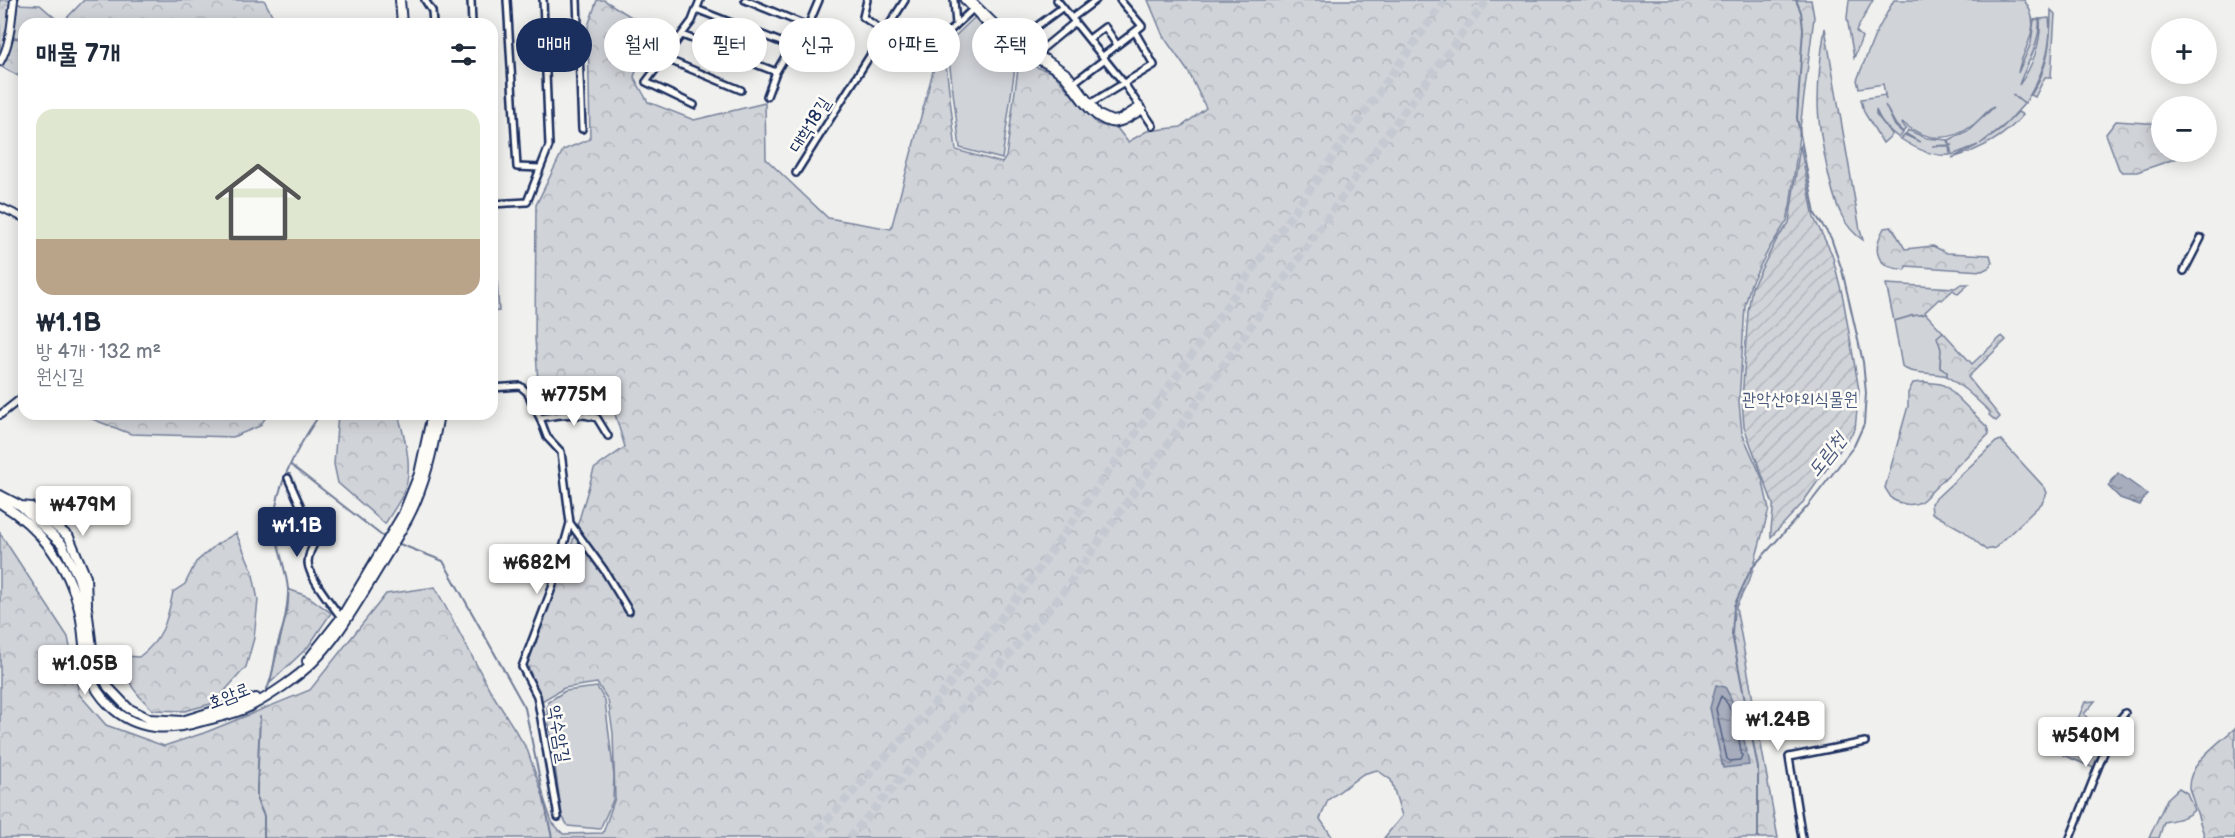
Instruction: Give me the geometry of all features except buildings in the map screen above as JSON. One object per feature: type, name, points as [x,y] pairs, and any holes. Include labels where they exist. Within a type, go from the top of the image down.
[{"type":"main road","points":[[398,0],[400,18]]},
{"type":"main road","points":[[0,495],[21,506],[62,544],[78,577],[87,608],[93,656],[108,687],[128,708],[150,719],[182,721],[250,701],[267,692],[310,658],[343,620],[403,514],[419,474],[431,420]]},
{"type":"main road","name":"호암로","points":[[0,503],[17,513],[54,551],[67,575],[80,610],[84,657],[97,691],[111,707],[125,717],[162,729],[181,728],[251,706],[313,663],[409,516],[435,443],[438,420]]},
{"type":"main road","points":[[21,506],[31,507],[69,537],[86,577],[87,608]]},
{"type":"main road","points":[[54,551],[69,537]]},
{"type":"street","points":[[0,62],[7,50],[14,0]]},
{"type":"street","points":[[425,0],[432,11],[433,18]]},
{"type":"street","points":[[471,0],[472,18]]},
{"type":"street","points":[[507,0],[517,167],[540,168]]},
{"type":"street","points":[[498,203],[527,201],[549,146],[543,0]]},
{"type":"street","points":[[577,0],[582,129]]},
{"type":"street","points":[[700,0],[692,21],[681,35],[776,72]]},
{"type":"street","points":[[745,0],[789,18]]},
{"type":"street","points":[[811,18],[819,0]]},
{"type":"street","points":[[867,0],[863,17],[867,20]]},
{"type":"street","name":"대학18길","points":[[895,18],[905,0]]},
{"type":"street","points":[[954,0],[955,18]]},
{"type":"street","points":[[1048,43],[1096,0]]},
{"type":"street","points":[[1072,84],[1142,26],[1120,0]]},
{"type":"street","points":[[967,1],[982,18]]},
{"type":"street","points":[[967,1],[986,18]]},
{"type":"street","points":[[1043,18],[1061,2],[1123,82],[1153,126]]},
{"type":"street","points":[[696,9],[779,41]]},
{"type":"street","points":[[960,21],[973,9]]},
{"type":"street","points":[[1089,39],[1105,27],[1117,45]]},
{"type":"street","points":[[1089,105],[1154,65],[1135,32]]},
{"type":"street","name":"대학18길","points":[[796,173],[867,61]]},
{"type":"street","points":[[680,65],[741,90]]},
{"type":"street","points":[[1048,65],[1072,84],[1096,116],[1113,124],[1141,108]]},
{"type":"street","points":[[766,96],[779,67]]},
{"type":"street","points":[[654,72],[646,82],[694,105]]},
{"type":"street","points":[[0,207],[18,215]]},
{"type":"street","points":[[2184,271],[2201,238]]},
{"type":"street","name":"약수암길","points":[[498,388],[520,386],[527,392],[547,437],[561,452],[570,523],[552,588],[522,667],[537,696],[558,817]]},
{"type":"street","points":[[0,416],[18,401]]},
{"type":"street","points":[[540,418],[588,415],[597,418],[608,436]]},
{"type":"street","points":[[288,478],[316,541],[309,556],[308,563],[311,573],[343,620]]},
{"type":"street","points":[[570,523],[598,561],[629,611]]},
{"type":"street","points":[[2070,838],[2115,724],[2126,713]]},
{"type":"street","points":[[1802,838],[1789,757],[1865,742]]},
{"type":"green space","points":[[0,0],[14,0],[10,38],[18,39],[18,76],[0,66],[6,50],[0,50]]},
{"type":"green space","points":[[84,0],[264,0],[274,18],[67,18]]},
{"type":"green space","points":[[597,0],[604,0],[633,18],[604,18],[604,72],[636,72],[634,77],[648,102],[694,120],[765,103],[766,159],[828,218],[891,229],[933,72],[947,72],[956,150],[1002,163],[1006,157],[1018,72],[1053,73],[1097,124],[1117,128],[1128,142],[1147,131],[1181,127],[1206,108],[1189,73],[1163,36],[1148,0],[1811,0],[1814,17],[1790,207],[1787,221],[1751,283],[1745,306],[1739,402],[1742,433],[1762,478],[1769,509],[1751,576],[1736,607],[1778,838],[1384,838],[1402,816],[1391,780],[1377,770],[1363,774],[1328,800],[1320,819],[1333,838],[0,838],[0,533],[68,637],[79,694],[106,725],[164,746],[204,733],[310,690],[386,594],[435,587],[490,690],[527,749],[552,822],[563,834],[603,833],[615,798],[613,733],[608,700],[597,683],[564,688],[542,701],[527,664],[569,554],[594,469],[625,447],[611,401],[555,408],[539,397],[535,338],[536,205],[563,150],[590,139],[591,18]]},
{"type":"green space","points":[[1849,0],[1873,0],[1856,31],[1862,37],[1854,58],[1847,18]]},
{"type":"green space","points":[[1894,0],[2024,0],[2030,10],[2032,29],[2018,73],[2031,43],[2034,20],[2039,19],[2039,28],[2038,37],[2019,85],[2035,54],[2039,36],[2040,19],[2049,18],[2047,51],[2036,83],[2025,103],[2012,94],[2024,104],[2007,123],[2018,112],[2023,115],[2016,123],[1991,142],[1952,158],[1978,145],[1952,155],[1950,146],[1953,145],[1950,145],[1949,140],[1968,131],[1994,107],[1964,131],[1938,138],[1920,133],[1903,123],[1906,128],[1903,132],[1896,125],[1885,105],[1895,126],[1903,133],[1899,138],[1892,132],[1882,121],[1876,109],[1876,114],[1892,135],[1883,143],[1864,112],[1861,99],[1885,95],[1886,100],[1883,84],[1859,88],[1857,80],[1875,35]],"holes":[[[2007,123],[1998,132],[1980,144]]]},
{"type":"green space","points":[[15,4],[40,5],[55,18],[18,18],[18,38],[11,37]]},
{"type":"green space","points":[[2051,10],[2055,14],[2051,77],[2045,77],[2035,97],[2031,95],[2045,65]]},
{"type":"green space","points":[[972,20],[972,72],[1014,72],[1002,159],[960,148],[950,72],[960,72],[960,31]]},
{"type":"green space","points":[[1825,28],[1863,240],[1848,226],[1842,216],[1829,177],[1822,144],[1818,93]]},
{"type":"green space","points":[[2116,121],[2151,123],[2151,162],[2166,162],[2137,172],[2122,172],[2106,134]]},
{"type":"green space","points":[[1908,130],[1926,138],[1948,140],[1949,145],[1932,146],[1949,146],[1950,155],[1931,153],[1907,143],[1901,139],[1905,135],[1920,142],[1906,134]]},
{"type":"green space","name":"관악산야외식물원","points":[[1800,145],[1814,218],[1832,254],[1843,298],[1859,390],[1855,429],[1801,505],[1771,537],[1773,504],[1744,427],[1742,400],[1748,311],[1752,287],[1777,239],[1789,223]]},
{"type":"green space","points":[[1892,227],[1905,249],[1933,246],[1947,253],[1990,255],[1992,262],[1990,267],[1982,271],[1906,266],[1905,270],[1890,267],[1879,257],[1877,247],[1884,228]]},
{"type":"green space","points":[[1886,284],[1955,288],[1961,284],[1969,284],[1958,294],[1953,290],[1942,300],[1939,299],[1925,312],[1926,314],[1894,321]]},
{"type":"green space","points":[[1926,314],[1943,332],[1938,338],[1941,349],[1940,367],[1947,372],[1947,376],[1910,371],[1902,366],[1894,321]]},
{"type":"green space","points":[[1943,332],[1972,364],[2002,336],[2006,340],[1968,377],[2000,417],[1996,421],[1989,415],[1988,410],[1940,368],[1941,349],[1937,337]]},
{"type":"green space","points":[[1924,382],[1947,387],[1987,427],[1989,434],[1923,500],[1916,504],[1904,504],[1892,499],[1885,488],[1908,406],[1908,393],[1913,383]]},
{"type":"green space","points":[[95,420],[264,420],[260,426],[233,437],[131,434]]},
{"type":"green space","points":[[338,420],[400,420],[407,455],[408,476],[402,496],[385,524],[338,483],[334,464]]},
{"type":"green space","points":[[2001,440],[2047,493],[2042,503],[1995,548],[1986,550],[1964,531],[1932,513],[1931,503],[1996,442]]},
{"type":"green space","points":[[236,533],[252,570],[258,600],[254,638],[246,667],[214,703],[185,711],[153,710],[141,698],[129,680],[126,656],[139,657],[154,643],[166,620],[173,592],[185,584],[196,562],[217,544]]},
{"type":"green space","points":[[288,589],[309,597],[331,613],[308,647],[270,683],[283,625]]},
{"type":"green space","points":[[597,687],[605,701],[614,776],[613,800],[600,829],[568,826],[562,816],[547,710],[548,702],[565,691]]},
{"type":"green space","points":[[2095,701],[2084,714],[2106,739],[2096,769],[2063,755],[2085,702]]},
{"type":"green space","points":[[2235,728],[2235,838],[2205,838],[2189,788],[2190,779],[2193,770],[2205,755]]},
{"type":"green space","points":[[2179,788],[2187,793],[2194,810],[2184,817],[2164,822],[2159,838],[2149,838],[2167,799]]},
{"type":"water","points":[[2118,473],[2147,494],[2140,505],[2120,498],[2108,486]]},
{"type":"water","points":[[1716,685],[1725,687],[1734,705],[1749,765],[1723,768],[1710,708]]},
{"type":"waterway","name":"도림천","points":[[1758,838],[1758,768],[1732,634],[1734,606],[1751,569],[1807,507],[1854,446],[1864,424],[1866,393],[1863,362],[1842,270],[1831,238],[1815,214],[1797,118],[1803,29],[1801,12],[1796,0]]},
{"type":"waterway","points":[[266,691],[287,612],[288,597],[287,581],[275,527],[275,513],[289,467],[316,420]]},
{"type":"waterway","points":[[291,465],[386,539]]},
{"type":"waterway","points":[[397,543],[443,561],[525,708],[552,838]]},
{"type":"waterway","points":[[260,717],[257,800],[264,816],[264,838]]},
{"type":"tunnel","points":[[810,838],[931,708],[1036,573],[1445,0]]},
{"type":"tunnel","points":[[849,838],[1062,594],[1366,163],[1487,0]]}]
